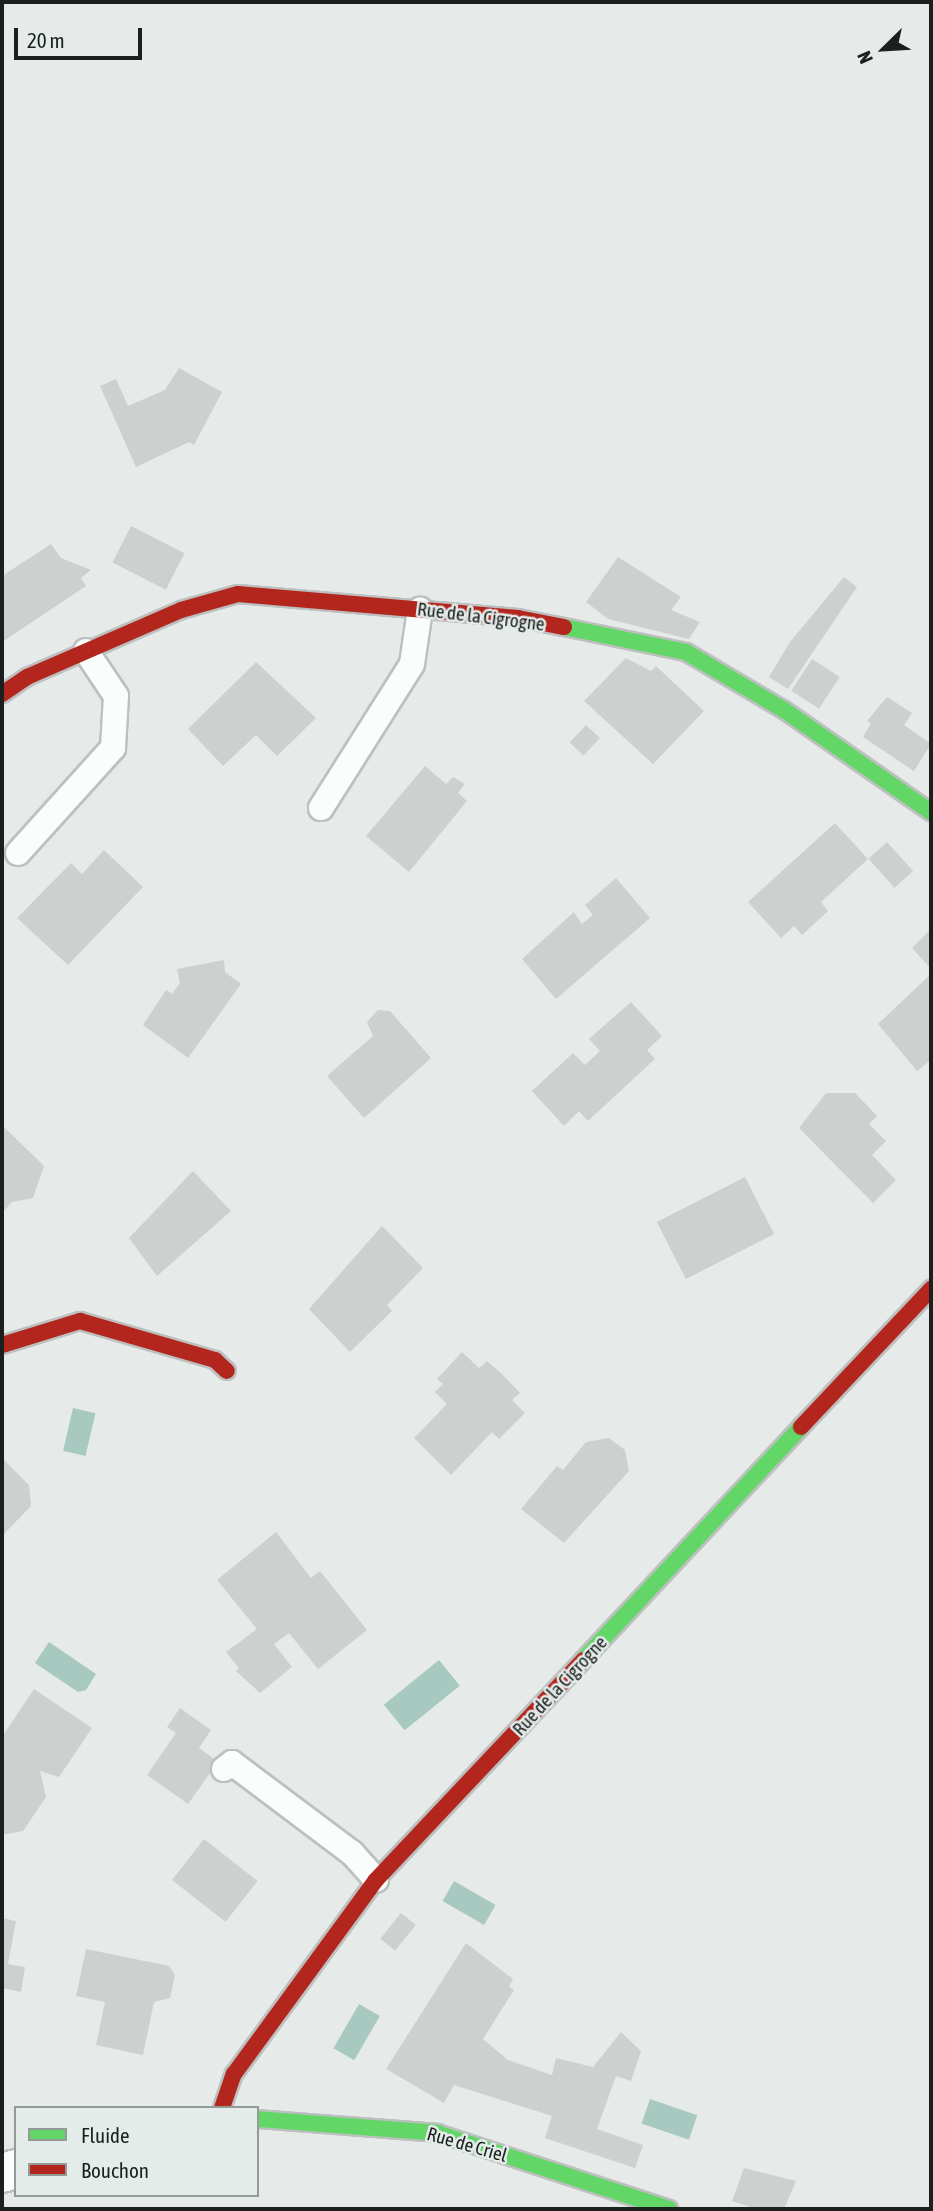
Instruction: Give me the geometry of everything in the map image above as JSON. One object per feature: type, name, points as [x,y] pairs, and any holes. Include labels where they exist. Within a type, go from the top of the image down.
[{"type":"street","name":"Rue de la Cigrogne","points":[[2,694],[86,651],[181,610],[238,594],[518,618],[686,652],[784,710],[931,812]]},
{"type":"street","name":"Rue de la Cigrogne","points":[[223,2106],[234,2074],[376,1880],[931,1289]]},
{"type":"street","points":[[2,1345],[80,1321],[215,1360],[227,1371]]},
{"type":"street","name":"Rue de Criel","points":[[259,2119],[437,2133],[669,2209]]},
{"type":"lane","points":[[321,808],[412,664],[420,610]]},
{"type":"lane","points":[[18,853],[113,748],[116,696],[86,651]]},
{"type":"lane","points":[[224,1769],[232,1763],[352,1853],[376,1880]]},
{"type":"shaded area","points":[[73,1408],[95,1413],[86,1456],[63,1451]]},
{"type":"shaded area","points":[[49,1642],[96,1674],[86,1690],[78,1692],[35,1663]]},
{"type":"shaded area","points":[[439,1660],[460,1686],[405,1730],[384,1705]]},
{"type":"shaded area","points":[[454,1881],[496,1905],[484,1925],[442,1901]]},
{"type":"shaded area","points":[[359,2004],[380,2016],[354,2060],[334,2048]]},
{"type":"shaded area","points":[[650,2099],[697,2115],[689,2140],[642,2124]]},
{"type":"building","points":[[179,368],[222,392],[194,445],[189,442],[136,467],[100,386],[116,379],[128,406],[165,390]]},
{"type":"building","points":[[131,526],[184,553],[166,590],[112,563]]},
{"type":"building","points":[[51,544],[61,558],[91,570],[81,578],[86,586],[2,642],[2,576]]},
{"type":"building","points":[[618,557],[681,597],[671,610],[700,622],[689,639],[608,619],[586,602]]},
{"type":"building","points":[[844,577],[857,587],[788,689],[769,677],[790,642]]},
{"type":"building","points":[[626,658],[651,671],[656,666],[704,711],[653,764],[584,701]]},
{"type":"building","points":[[812,659],[840,677],[819,709],[791,691]]},
{"type":"building","points":[[256,662],[316,718],[277,756],[256,735],[223,766],[188,729]]},
{"type":"building","points":[[887,697],[912,713],[904,725],[931,744],[914,771],[863,737],[871,723],[867,721]]},
{"type":"building","points":[[586,725],[600,738],[584,756],[570,743]]},
{"type":"building","points":[[425,766],[446,784],[453,777],[465,784],[458,793],[467,801],[409,872],[366,836]]},
{"type":"building","points":[[835,823],[868,859],[821,902],[828,911],[802,935],[794,926],[781,938],[748,902]]},
{"type":"building","points":[[887,842],[913,871],[895,888],[868,859]]},
{"type":"building","points":[[104,850],[143,887],[68,965],[17,918],[71,863],[82,874]]},
{"type":"building","points":[[616,878],[650,918],[556,999],[522,959],[574,912],[582,924],[593,915],[585,905]]},
{"type":"building","points":[[931,929],[931,969],[912,948]]},
{"type":"building","points":[[224,960],[225,972],[241,984],[188,1058],[143,1025],[166,990],[172,994],[180,983],[177,969]]},
{"type":"building","points":[[931,974],[931,1060],[917,1071],[878,1024]]},
{"type":"building","points":[[631,1002],[662,1036],[647,1050],[655,1059],[588,1121],[579,1111],[564,1126],[532,1091],[573,1053],[585,1065],[600,1051],[589,1039]]},
{"type":"building","points":[[378,1010],[390,1011],[431,1058],[364,1118],[327,1076],[373,1036],[367,1022]]},
{"type":"building","points":[[826,1093],[855,1093],[877,1116],[869,1124],[886,1141],[872,1155],[896,1180],[873,1203],[799,1128]]},
{"type":"building","points":[[2,1125],[44,1166],[33,1198],[12,1202],[2,1213]]},
{"type":"building","points":[[193,1171],[231,1211],[157,1276],[129,1238]]},
{"type":"building","points":[[745,1177],[774,1234],[686,1279],[657,1222]]},
{"type":"building","points":[[382,1226],[423,1268],[387,1305],[392,1311],[350,1352],[309,1309]]},
{"type":"building","points":[[462,1352],[479,1368],[487,1361],[502,1374],[520,1393],[512,1400],[525,1413],[499,1439],[492,1432],[451,1475],[414,1438],[447,1404],[435,1392],[443,1384],[437,1379]]},
{"type":"building","points":[[609,1438],[625,1450],[629,1471],[564,1543],[521,1509],[557,1466],[563,1470],[586,1442]]},
{"type":"building","points":[[2,1458],[29,1485],[31,1506],[2,1536]]},
{"type":"building","points":[[276,1532],[311,1578],[320,1571],[367,1630],[318,1669],[289,1633],[274,1644],[292,1667],[260,1693],[236,1671],[239,1668],[226,1652],[257,1629],[217,1580]]},
{"type":"building","points":[[34,1689],[92,1728],[59,1777],[40,1771],[46,1797],[23,1831],[2,1835],[2,1737]]},
{"type":"building","points":[[180,1708],[211,1730],[199,1748],[218,1762],[188,1804],[147,1775],[176,1733],[167,1727]]},
{"type":"building","points":[[204,1839],[258,1881],[226,1922],[172,1880]]},
{"type":"building","points":[[401,1913],[416,1925],[395,1951],[380,1939]]},
{"type":"building","points":[[2,1918],[16,1921],[8,1964],[25,1967],[21,1992],[2,1988]]},
{"type":"building","points":[[466,1943],[513,1979],[509,1987],[514,1990],[483,2039],[508,2060],[552,2075],[556,2058],[593,2067],[621,2032],[641,2051],[631,2081],[616,2076],[597,2129],[643,2145],[635,2168],[545,2138],[552,2116],[454,2085],[444,2103],[386,2069]]},
{"type":"building","points":[[86,1949],[169,1966],[175,1975],[170,1998],[154,2002],[143,2055],[96,2045],[105,2002],[76,1996]]},
{"type":"building","points":[[744,2168],[796,2181],[784,2209],[756,2209],[732,2201]]},
{"type":"traffic: fast","points":[[564,627],[686,652],[784,710],[931,812]]},
{"type":"traffic: fast","points":[[583,1660],[801,1427]]},
{"type":"traffic: fast","points":[[259,2119],[437,2133],[669,2209]]},
{"type":"traffic: jam","points":[[2,694],[27,677],[181,610],[238,594],[518,618],[564,627]]},
{"type":"traffic: jam","points":[[801,1427],[931,1289]]},
{"type":"traffic: jam","points":[[2,1345],[80,1321],[215,1360],[227,1371]]},
{"type":"traffic: jam","points":[[223,2106],[234,2074],[376,1880],[583,1660]]}]
